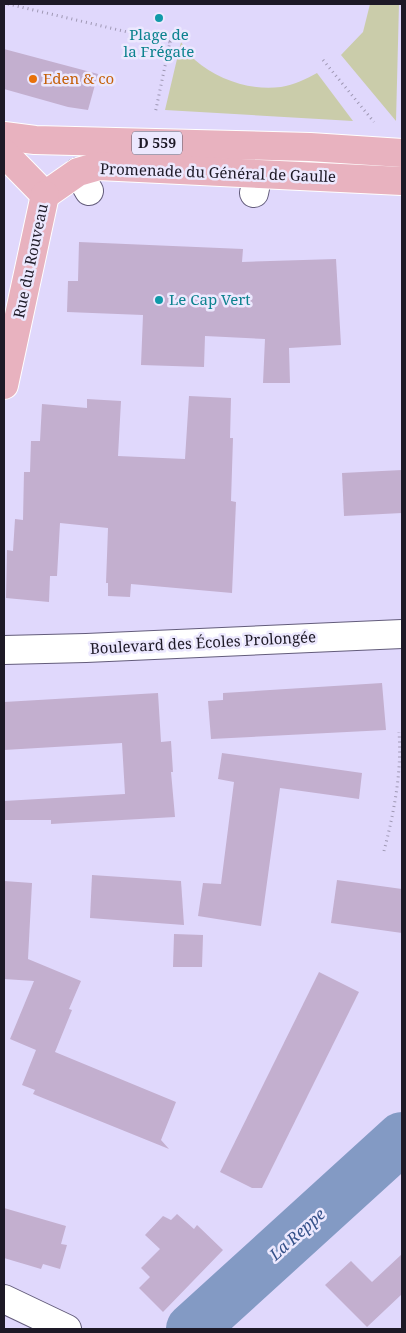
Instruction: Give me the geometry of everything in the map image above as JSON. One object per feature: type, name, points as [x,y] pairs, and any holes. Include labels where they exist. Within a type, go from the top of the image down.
[{"type":"main road","name":"Promenade du Général de Gaulle","points":[[4,136],[36,140],[310,148],[394,153]]},
{"type":"main road","name":"Rue du Rouveau","points":[[4,153],[45,195],[4,384]]},
{"type":"main road","name":"Promenade du Général de Gaulle","points":[[45,195],[84,182],[99,166],[256,183],[401,181]]},
{"type":"street","name":"Boulevard des Écoles Prolongée","points":[[4,650],[96,648],[402,634]]},
{"type":"street","points":[[4,1299],[67,1329]]},
{"type":"path","points":[[8,4],[170,42]]},
{"type":"path","points":[[163,116],[154,115],[170,42],[181,31]]},
{"type":"path","points":[[323,60],[381,131],[394,153]]},
{"type":"path","points":[[384,851],[394,813],[400,751],[399,732]]},
{"type":"green space","points":[[370,4],[399,4],[396,121],[341,55],[363,32]]},
{"type":"green space","points":[[181,42],[193,58],[204,67],[224,78],[247,85],[270,88],[281,87],[304,80],[317,73],[353,121],[165,110]]},
{"type":"building","points":[[4,49],[98,74],[88,110],[68,107],[4,89]]},
{"type":"building","points":[[79,242],[243,249],[242,262],[336,259],[341,345],[289,348],[290,383],[263,383],[265,339],[205,336],[204,367],[141,365],[143,315],[67,312],[68,281],[78,281]]},
{"type":"building","points":[[189,396],[231,398],[230,438],[233,438],[231,501],[236,502],[232,593],[131,584],[130,597],[108,596],[108,583],[106,583],[108,528],[60,523],[57,576],[50,576],[49,602],[6,598],[7,550],[13,551],[15,519],[23,520],[24,472],[30,472],[31,441],[40,441],[42,404],[87,408],[87,399],[121,401],[118,456],[185,459]]},
{"type":"building","points":[[402,470],[402,513],[344,516],[342,473]]},
{"type":"building","points":[[382,683],[386,730],[211,739],[208,701],[223,700],[223,693]]},
{"type":"building","points":[[158,693],[161,742],[171,741],[173,772],[171,772],[175,817],[51,824],[51,820],[4,820],[4,801],[125,794],[122,743],[4,750],[4,702]]},
{"type":"building","points":[[222,753],[362,773],[359,799],[280,788],[261,926],[198,916],[203,883],[221,884],[234,782],[218,779]]},
{"type":"building","points":[[92,875],[181,881],[184,925],[90,918]]},
{"type":"building","points":[[337,880],[402,889],[402,933],[331,923]]},
{"type":"building","points":[[4,881],[32,883],[28,959],[81,981],[69,1009],[72,1010],[55,1052],[176,1102],[161,1140],[169,1149],[33,1094],[35,1090],[22,1085],[36,1050],[10,1039],[34,981],[4,979]]},
{"type":"building","points":[[174,934],[203,935],[202,967],[173,967]]},
{"type":"building","points":[[319,972],[359,992],[262,1188],[252,1188],[220,1172]]},
{"type":"building","points":[[4,1208],[66,1226],[61,1244],[67,1245],[60,1269],[43,1264],[41,1269],[4,1258]]},
{"type":"building","points":[[177,1214],[194,1229],[197,1225],[223,1250],[163,1312],[139,1288],[150,1277],[141,1268],[160,1249],[145,1235],[163,1216],[171,1220]]},
{"type":"building","points":[[402,1254],[402,1294],[367,1327],[325,1285],[351,1261],[372,1282]]},
{"type":"waterway","name":"La Reppe","points":[[192,1329],[402,1138]]},
{"type":"place","name":"Plage de la Frégate","points":[[159,18]]},
{"type":"place","name":"Eden & co","points":[[33,79]]},
{"type":"place","name":"Le Cap Vert","points":[[159,300]]}]
